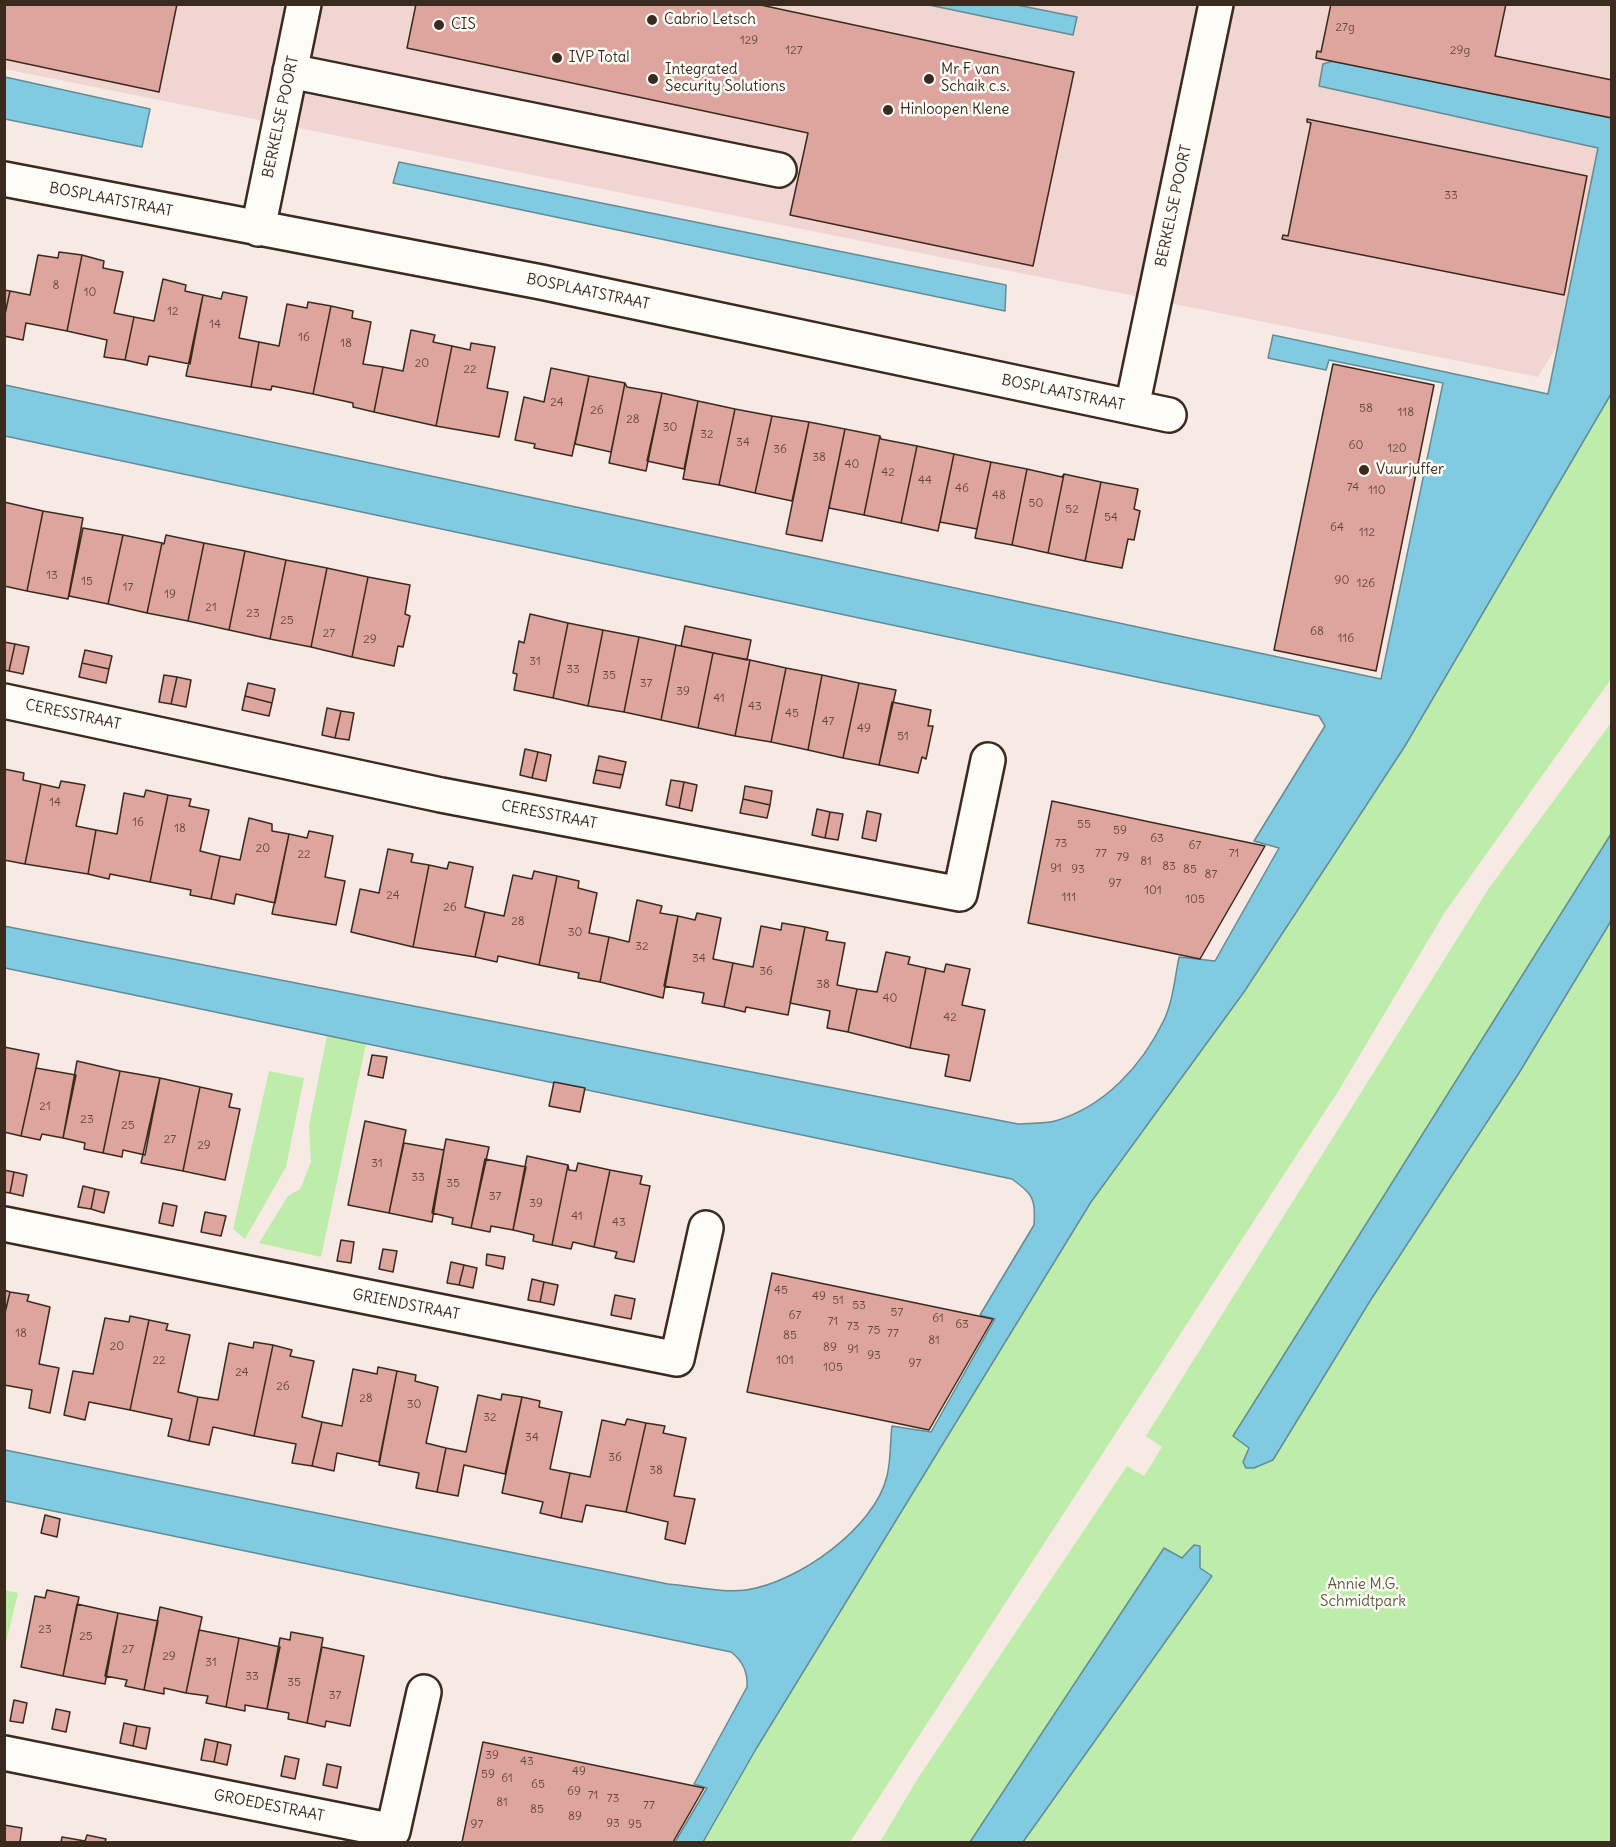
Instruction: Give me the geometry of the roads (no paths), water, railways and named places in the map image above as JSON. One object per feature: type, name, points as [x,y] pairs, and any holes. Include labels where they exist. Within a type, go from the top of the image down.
[{"type":"street","name":"BERKELSE POORT","points":[[258,229],[304,4]]},
{"type":"street","name":"BERKELSE POORT","points":[[1132,407],[1216,4]]},
{"type":"street","points":[[290,71],[779,170]]},
{"type":"street","name":"BOSPLAATSTRAAT","points":[[4,179],[553,285],[1169,415]]},
{"type":"street","name":"CERESSTRAAT","points":[[4,700],[441,795],[960,894],[988,760]]},
{"type":"street","name":"GRIENDSTRAAT","points":[[4,1224],[677,1359],[706,1228]]},
{"type":"street","name":"GROEDESTRAAT","points":[[4,1753],[393,1832],[424,1692]]},
{"type":"water","points":[[929,5],[1017,5],[1077,17],[1073,35]]},
{"type":"water","points":[[1333,61],[1611,118],[1611,394],[1405,746],[1244,992],[1091,1202],[756,1749],[703,1842],[675,1842],[707,1788],[694,1784],[747,1687],[744,1667],[731,1652],[5,1501],[5,1450],[668,1584],[727,1591],[746,1590],[766,1585],[788,1577],[810,1565],[851,1533],[867,1515],[880,1496],[887,1476],[892,1426],[931,1432],[995,1319],[980,1315],[1034,1225],[1034,1216],[1032,1198],[1012,1179],[5,968],[4,926],[1018,1124],[1050,1122],[1073,1115],[1090,1106],[1120,1082],[1145,1053],[1167,1013],[1179,957],[1215,961],[1279,848],[1254,841],[1325,726],[1319,716],[5,436],[5,385],[1381,679],[1443,383],[1329,360],[1326,370],[1268,358],[1273,335],[1548,394],[1598,148],[1319,86],[1323,64]]},
{"type":"water","points":[[5,77],[150,109],[142,147],[5,119]]},
{"type":"water","points":[[399,162],[1006,285],[1005,311],[393,183]]},
{"type":"water","points":[[1611,834],[1611,921],[1519,1073],[1370,1301],[1273,1460],[1254,1468],[1246,1468],[1243,1462],[1249,1448],[1233,1436]]},
{"type":"water","points":[[1194,1545],[1200,1546],[1200,1568],[1212,1576],[1023,1842],[970,1842],[1164,1548],[1182,1558]]},
{"type":"place","name":"Cabrio Letsch","points":[[652,20]]},
{"type":"place","name":"CIS","points":[[439,25]]},
{"type":"place","name":"IVP Total","points":[[557,58]]},
{"type":"place","name":"Integrated Security Solutions","points":[[653,79]]},
{"type":"place","name":"Mr F van Schaik c.s.","points":[[929,79]]},
{"type":"place","name":"Hinloopen Klene","points":[[888,110]]},
{"type":"place","name":"Vuurjuffer","points":[[1364,470]]},
{"type":"park label","name":"Annie M.G. Schmidtpark","points":[[1363,1594]]}]
